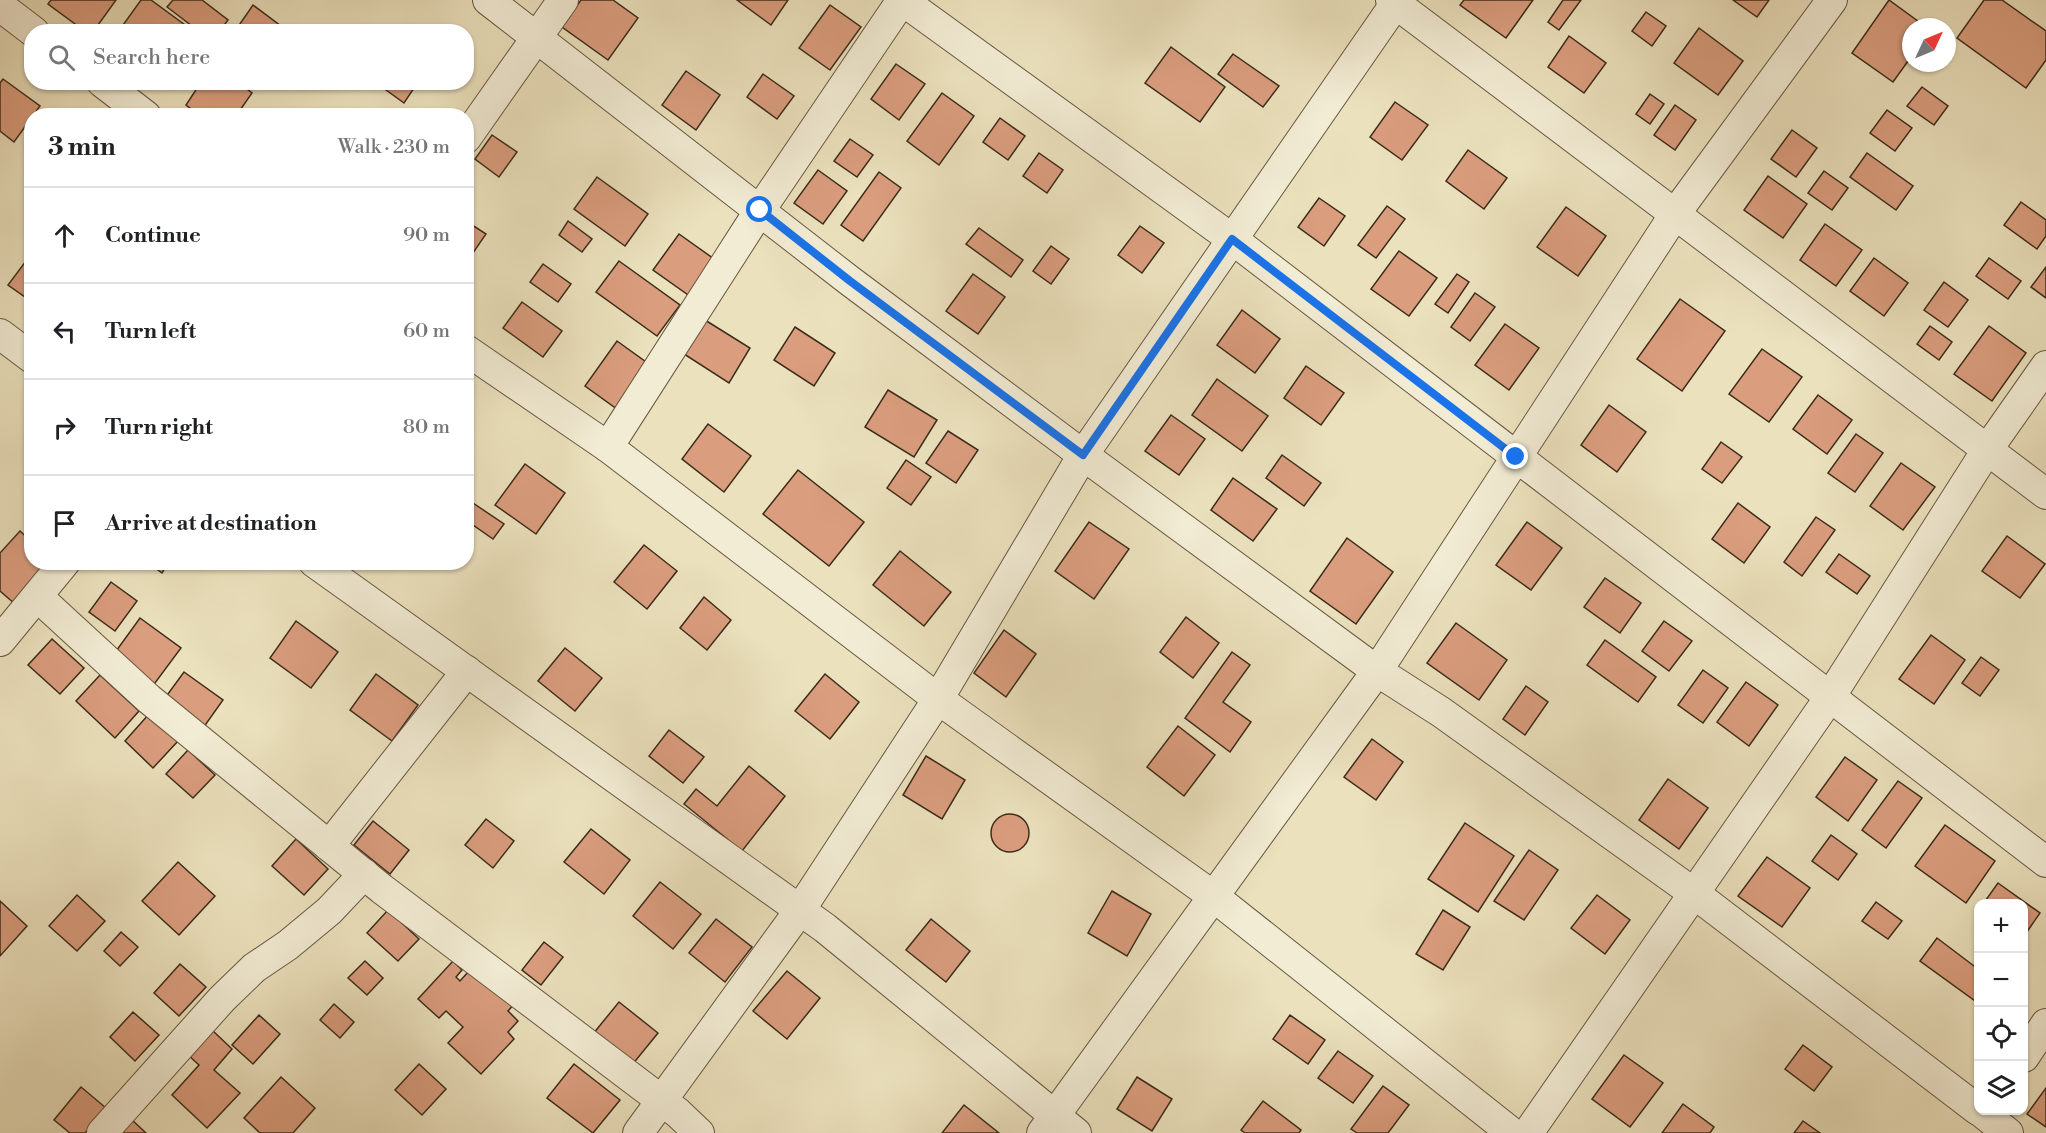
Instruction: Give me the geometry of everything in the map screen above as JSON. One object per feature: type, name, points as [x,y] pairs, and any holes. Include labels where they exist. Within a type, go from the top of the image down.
[{"type":"street","points":[[488,0],[850,281],[1083,455],[1377,671],[1441,712],[1695,894],[1980,1116],[2008,1133]]},
{"type":"street","points":[[474,127],[563,0]]},
{"type":"street","points":[[609,447],[760,210],[902,0],[1232,239],[2046,862]]},
{"type":"street","points":[[325,570],[800,910],[1057,1127],[1212,896],[1377,671],[1676,214],[1832,0]]},
{"type":"street","points":[[638,1133],[800,910],[938,699],[1083,455],[1394,1],[2046,495]]},
{"type":"street","points":[[0,6],[24,24]]},
{"type":"street","points":[[112,90],[136,108]]},
{"type":"street","points":[[0,334],[24,352]]},
{"type":"street","points":[[474,355],[609,447],[938,699],[1212,896],[1512,1133]]},
{"type":"street","points":[[1527,1133],[1830,698],[1987,450],[2046,366]]},
{"type":"street","points":[[0,640],[59,570]]},
{"type":"street","points":[[38,597],[149,699],[329,846],[661,1100],[699,1133]]},
{"type":"street","points":[[329,846],[467,671]]},
{"type":"street","points":[[102,1133],[222,999],[254,968],[288,945],[329,911],[364,874]]},
{"type":"street","points":[[2028,1051],[2046,1023]]},
{"type":"building","points":[[51,0],[116,0],[99,24],[75,24],[48,4]]},
{"type":"building","points":[[141,0],[151,0],[184,24],[124,24]]},
{"type":"building","points":[[173,0],[202,0],[228,20],[225,24],[189,24],[167,7]]},
{"type":"building","points":[[581,0],[613,0],[638,18],[608,60],[562,27]]},
{"type":"building","points":[[737,0],[788,0],[771,25]]},
{"type":"building","points":[[1464,0],[1533,0],[1506,38],[1460,5]]},
{"type":"building","points":[[1563,0],[1581,0],[1559,30],[1548,22]]},
{"type":"building","points":[[1733,0],[1769,0],[1757,17]]},
{"type":"building","points":[[1889,0],[1914,18],[1902,18],[1902,70],[1893,82],[1852,53]]},
{"type":"building","points":[[1984,0],[2002,0],[2046,31],[2046,60],[2026,88],[1957,38]]},
{"type":"building","points":[[253,5],[278,24],[240,24]]},
{"type":"building","points":[[830,5],[861,27],[830,70],[799,48]]},
{"type":"building","points":[[1646,12],[1666,26],[1652,46],[1632,31]]},
{"type":"building","points":[[1699,28],[1743,61],[1718,95],[1674,63]]},
{"type":"building","points":[[1569,36],[1606,63],[1584,93],[1548,67]]},
{"type":"building","points":[[1171,47],[1225,87],[1200,122],[1145,83]]},
{"type":"building","points":[[1233,54],[1279,86],[1263,107],[1218,74]]},
{"type":"building","points":[[896,64],[925,84],[899,120],[871,99]]},
{"type":"building","points":[[686,71],[720,95],[696,130],[662,105]]},
{"type":"building","points":[[763,74],[794,96],[777,119],[747,97]]},
{"type":"building","points":[[3,79],[40,106],[39,108],[24,108],[24,128],[14,142],[0,131],[0,83]]},
{"type":"building","points":[[1922,87],[1948,106],[1934,125],[1907,106]]},
{"type":"building","points":[[196,90],[248,90],[252,93],[242,108],[190,108],[186,105]]},
{"type":"building","points":[[386,90],[413,90],[404,103]]},
{"type":"building","points":[[942,93],[974,116],[939,165],[907,141]]},
{"type":"building","points":[[1650,94],[1664,104],[1650,124],[1636,114]]},
{"type":"building","points":[[1395,102],[1428,125],[1402,160],[1370,137]]},
{"type":"building","points":[[1675,105],[1696,120],[1675,150],[1654,135]]},
{"type":"building","points":[[1887,110],[1912,128],[1895,151],[1870,133]]},
{"type":"building","points":[[1000,118],[1025,136],[1008,160],[983,142]]},
{"type":"building","points":[[1792,130],[1817,148],[1796,177],[1771,159]]},
{"type":"building","points":[[492,135],[517,152],[499,177],[475,159]]},
{"type":"building","points":[[850,139],[873,155],[857,177],[834,161]]},
{"type":"building","points":[[1468,150],[1507,178],[1484,209],[1446,181]]},
{"type":"building","points":[[1039,153],[1063,170],[1047,193],[1023,176]]},
{"type":"building","points":[[1867,153],[1913,186],[1896,210],[1850,177]]},
{"type":"building","points":[[818,170],[847,191],[823,224],[794,203]]},
{"type":"building","points":[[1824,171],[1848,188],[1832,210],[1808,193]]},
{"type":"building","points":[[879,172],[901,188],[863,241],[841,225]]},
{"type":"building","points":[[1768,176],[1807,204],[1783,238],[1744,210]]},
{"type":"building","points":[[597,177],[648,214],[625,246],[574,209]]},
{"type":"building","points":[[1319,198],[1345,216],[1324,246],[1298,227]]},
{"type":"building","points":[[2021,202],[2046,220],[2046,236],[2037,249],[2004,225]]},
{"type":"building","points":[[1387,206],[1405,219],[1376,258],[1358,245]]},
{"type":"building","points":[[1566,207],[1606,236],[1578,276],[1537,247]]},
{"type":"building","points":[[568,221],[592,239],[582,252],[559,235]]},
{"type":"building","points":[[1825,224],[1862,250],[1836,286],[1800,260]]},
{"type":"building","points":[[474,226],[486,234],[474,251]]},
{"type":"building","points":[[1140,226],[1164,243],[1142,273],[1118,255]]},
{"type":"building","points":[[979,228],[1023,260],[1011,277],[966,244]]},
{"type":"building","points":[[679,234],[717,261],[691,297],[653,270]]},
{"type":"building","points":[[1051,246],[1069,259],[1051,284],[1033,271]]},
{"type":"building","points":[[1399,251],[1437,278],[1409,316],[1371,289]]},
{"type":"building","points":[[1874,258],[1908,283],[1884,316],[1850,291]]},
{"type":"building","points":[[1989,258],[2021,281],[2008,299],[1976,276]]},
{"type":"building","points":[[619,261],[680,305],[657,336],[596,292]]},
{"type":"building","points":[[24,264],[24,296],[8,285]]},
{"type":"building","points":[[543,264],[571,284],[558,302],[530,282]]},
{"type":"building","points":[[2046,267],[2046,298],[2031,287]]},
{"type":"building","points":[[973,274],[1005,297],[978,334],[946,311]]},
{"type":"building","points":[[1457,274],[1469,282],[1448,313],[1435,304]]},
{"type":"building","points":[[1944,282],[1968,300],[1948,327],[1924,310]]},
{"type":"building","points":[[1475,293],[1495,307],[1470,341],[1451,327]]},
{"type":"building","points":[[1680,299],[1725,331],[1682,391],[1637,359]]},
{"type":"building","points":[[522,302],[562,331],[543,357],[503,328]]},
{"type":"building","points":[[1242,310],[1280,339],[1255,373],[1217,345]]},
{"type":"building","points":[[705,320],[750,348],[729,383],[684,354]]},
{"type":"building","points":[[1505,324],[1539,348],[1509,390],[1475,365]]},
{"type":"building","points":[[1930,326],[1952,342],[1939,360],[1917,344]]},
{"type":"building","points":[[1989,326],[2026,353],[1992,401],[1954,374]]},
{"type":"building","points":[[795,327],[835,353],[814,386],[774,360]]},
{"type":"building","points":[[617,341],[653,367],[621,412],[585,386]]},
{"type":"building","points":[[1762,349],[1802,377],[1769,422],[1729,394]]},
{"type":"building","points":[[1306,366],[1344,393],[1321,425],[1284,398]]},
{"type":"building","points":[[1217,379],[1268,416],[1242,451],[1192,415]]},
{"type":"building","points":[[888,390],[937,420],[914,457],[865,427]]},
{"type":"building","points":[[1818,395],[1852,420],[1827,454],[1793,429]]},
{"type":"building","points":[[1609,405],[1646,432],[1617,472],[1581,445]]},
{"type":"building","points":[[1171,415],[1205,439],[1179,475],[1145,451]]},
{"type":"building","points":[[708,424],[751,456],[724,492],[682,459]]},
{"type":"building","points":[[948,431],[978,450],[956,483],[926,463]]},
{"type":"building","points":[[1856,434],[1883,453],[1855,492],[1828,473]]},
{"type":"building","points":[[1721,442],[1742,457],[1722,483],[1702,469]]},
{"type":"building","points":[[1282,455],[1321,483],[1304,506],[1266,478]]},
{"type":"building","points":[[906,460],[931,477],[911,505],[887,488]]},
{"type":"building","points":[[1901,463],[1935,487],[1903,530],[1870,506]]},
{"type":"building","points":[[525,464],[565,493],[536,534],[495,505]]},
{"type":"building","points":[[798,470],[864,522],[829,566],[763,514]]},
{"type":"building","points":[[1233,478],[1277,509],[1253,541],[1211,510]]},
{"type":"building","points":[[1738,503],[1770,527],[1744,563],[1712,539]]},
{"type":"building","points":[[474,504],[504,524],[493,539],[474,526]]},
{"type":"building","points":[[1816,517],[1835,530],[1802,576],[1784,562]]},
{"type":"building","points":[[1089,522],[1129,549],[1094,599],[1055,571]]},
{"type":"building","points":[[1527,522],[1562,548],[1531,590],[1496,565]]},
{"type":"building","points":[[20,531],[24,535],[24,570],[46,570],[15,604],[0,591],[0,553]]},
{"type":"building","points":[[2007,536],[2045,564],[2020,598],[1982,571]]},
{"type":"building","points":[[1347,538],[1393,572],[1356,624],[1310,591]]},
{"type":"building","points":[[644,545],[677,571],[647,609],[614,582]]},
{"type":"building","points":[[900,551],[951,592],[924,626],[873,585]]},
{"type":"building","points":[[1839,554],[1870,576],[1857,594],[1826,572]]},
{"type":"building","points":[[1605,578],[1641,603],[1620,633],[1584,607]]},
{"type":"building","points":[[111,582],[137,601],[115,631],[89,612]]},
{"type":"building","points":[[704,597],[731,620],[707,650],[680,628]]},
{"type":"building","points":[[1186,617],[1219,643],[1193,678],[1160,652]]},
{"type":"building","points":[[140,618],[181,648],[152,687],[111,658]]},
{"type":"building","points":[[296,621],[338,652],[311,688],[270,658]]},
{"type":"building","points":[[1664,621],[1692,641],[1669,671],[1642,651]]},
{"type":"building","points":[[1456,623],[1507,660],[1479,700],[1427,663]]},
{"type":"building","points":[[1004,630],[1036,654],[1006,697],[974,673]]},
{"type":"building","points":[[1931,635],[1965,660],[1934,704],[1899,679]]},
{"type":"building","points":[[52,639],[84,668],[60,694],[28,665]]},
{"type":"building","points":[[1605,640],[1656,677],[1638,702],[1587,665]]},
{"type":"building","points":[[565,648],[602,678],[575,711],[538,681]]},
{"type":"building","points":[[1232,652],[1250,665],[1223,702],[1251,722],[1230,752],[1185,718]]},
{"type":"building","points":[[1981,657],[1999,670],[1980,696],[1962,683]]},
{"type":"building","points":[[1703,670],[1728,688],[1703,723],[1678,705]]},
{"type":"building","points":[[184,672],[223,700],[201,731],[162,702]]},
{"type":"building","points":[[376,674],[418,705],[392,741],[350,710]]},
{"type":"building","points":[[825,674],[859,702],[830,739],[795,711]]},
{"type":"building","points":[[100,675],[139,711],[115,738],[76,701]]},
{"type":"building","points":[[1746,682],[1778,705],[1749,746],[1717,722]]},
{"type":"building","points":[[1526,686],[1548,702],[1525,735],[1503,719]]},
{"type":"building","points":[[149,714],[178,741],[153,768],[125,741]]},
{"type":"building","points":[[1178,726],[1215,755],[1184,796],[1147,767]]},
{"type":"building","points":[[669,730],[704,757],[683,783],[649,756]]},
{"type":"building","points":[[1372,739],[1403,762],[1376,800],[1344,777]]},
{"type":"building","points":[[188,750],[215,775],[193,798],[166,774]]},
{"type":"building","points":[[926,756],[965,780],[942,819],[903,795]]},
{"type":"building","points":[[1845,757],[1877,780],[1848,821],[1816,797]]},
{"type":"building","points":[[749,766],[785,796],[742,851],[684,804],[696,789],[717,806]]},
{"type":"building","points":[[1668,779],[1708,808],[1679,849],[1639,820]]},
{"type":"building","points":[[1898,781],[1922,798],[1886,848],[1862,830]]},
{"type":"building","points":[[1010,814],[1024,819],[1029,833],[1024,847],[1010,852],[996,847],[991,833],[996,819]]},
{"type":"building","points":[[486,819],[514,841],[493,868],[465,845]]},
{"type":"building","points":[[373,821],[409,850],[390,874],[354,845]]},
{"type":"building","points":[[1465,823],[1514,856],[1478,912],[1428,879]]},
{"type":"building","points":[[1945,825],[1995,861],[1966,903],[1915,866]]},
{"type":"building","points":[[591,829],[630,860],[604,894],[564,862]]},
{"type":"building","points":[[1831,835],[1857,854],[1838,880],[1812,861]]},
{"type":"building","points":[[296,839],[328,869],[304,895],[272,866]]},
{"type":"building","points":[[1529,850],[1558,870],[1524,920],[1494,901]]},
{"type":"building","points":[[1767,857],[1810,888],[1782,927],[1738,896]]},
{"type":"building","points":[[178,862],[215,896],[179,935],[142,901]]},
{"type":"building","points":[[660,882],[701,914],[673,949],[633,916]]},
{"type":"building","points":[[1998,883],[2020,899],[1987,899]]},
{"type":"building","points":[[1112,891],[1151,914],[1127,956],[1088,933]]},
{"type":"building","points":[[77,895],[105,921],[77,951],[49,926]]},
{"type":"building","points":[[1597,895],[1630,920],[1605,954],[1571,928]]},
{"type":"building","points":[[0,901],[27,926],[0,956]]},
{"type":"building","points":[[1876,902],[1902,921],[1888,939],[1862,921]]},
{"type":"building","points":[[2028,904],[2040,913],[2028,930]]},
{"type":"building","points":[[388,910],[419,939],[398,961],[367,933]]},
{"type":"building","points":[[1443,910],[1470,927],[1443,970],[1416,954]]},
{"type":"building","points":[[716,919],[752,947],[725,982],[689,953]]},
{"type":"building","points":[[931,919],[970,951],[946,982],[906,950]]},
{"type":"building","points":[[121,932],[138,947],[120,966],[104,951]]},
{"type":"building","points":[[1937,938],[1974,966],[1974,1000],[1920,961]]},
{"type":"building","points":[[544,942],[563,957],[541,985],[522,970]]},
{"type":"building","points":[[365,961],[383,978],[367,995],[348,978]]},
{"type":"building","points":[[453,961],[462,970],[456,977],[460,981],[469,971],[516,1002],[508,1011],[518,1021],[508,1032],[514,1039],[481,1074],[448,1043],[463,1027],[446,1011],[439,1018],[418,999]]},
{"type":"building","points":[[180,964],[206,987],[179,1016],[154,993]]},
{"type":"building","points":[[787,971],[820,998],[787,1039],[753,1011]]},
{"type":"building","points":[[619,1002],[658,1033],[632,1065],[593,1034]]},
{"type":"building","points":[[334,1004],[354,1022],[340,1038],[320,1020]]},
{"type":"building","points":[[133,1012],[159,1035],[135,1061],[110,1037]]},
{"type":"building","points":[[259,1015],[280,1034],[253,1064],[232,1045]]},
{"type":"building","points":[[1290,1015],[1325,1040],[1308,1064],[1273,1039]]},
{"type":"building","points":[[212,1030],[232,1049],[214,1070],[240,1093],[207,1128],[172,1095],[199,1065],[188,1055]]},
{"type":"building","points":[[1803,1045],[1832,1067],[1814,1091],[1785,1069]]},
{"type":"building","points":[[1338,1051],[1373,1076],[1353,1103],[1318,1078]]},
{"type":"building","points":[[1624,1055],[1663,1083],[1630,1127],[1592,1099]]},
{"type":"building","points":[[419,1064],[446,1089],[422,1115],[395,1090]]},
{"type":"building","points":[[574,1064],[620,1100],[593,1133],[547,1098]]},
{"type":"building","points":[[281,1077],[315,1108],[293,1133],[260,1133],[244,1118]]},
{"type":"building","points":[[1137,1077],[1172,1099],[1152,1131],[1117,1109]]},
{"type":"building","points":[[1383,1086],[1409,1105],[1388,1133],[1357,1133],[1351,1129]]},
{"type":"building","points":[[81,1087],[106,1108],[85,1133],[70,1133],[54,1120]]},
{"type":"building","points":[[2046,1088],[2046,1127],[2028,1113]]},
{"type":"building","points":[[1263,1101],[1301,1130],[1299,1133],[1245,1133],[1241,1130]]},
{"type":"building","points":[[1683,1104],[1714,1127],[1710,1133],[1662,1133]]},
{"type":"building","points":[[964,1105],[999,1133],[942,1133]]},
{"type":"building","points":[[131,1119],[146,1133],[118,1133]]},
{"type":"building","points":[[1803,1121],[1820,1133],[1794,1133]]},
{"type":"route","points":[[760,210],[850,281],[1083,455],[1232,239],[1516,457]]}]
